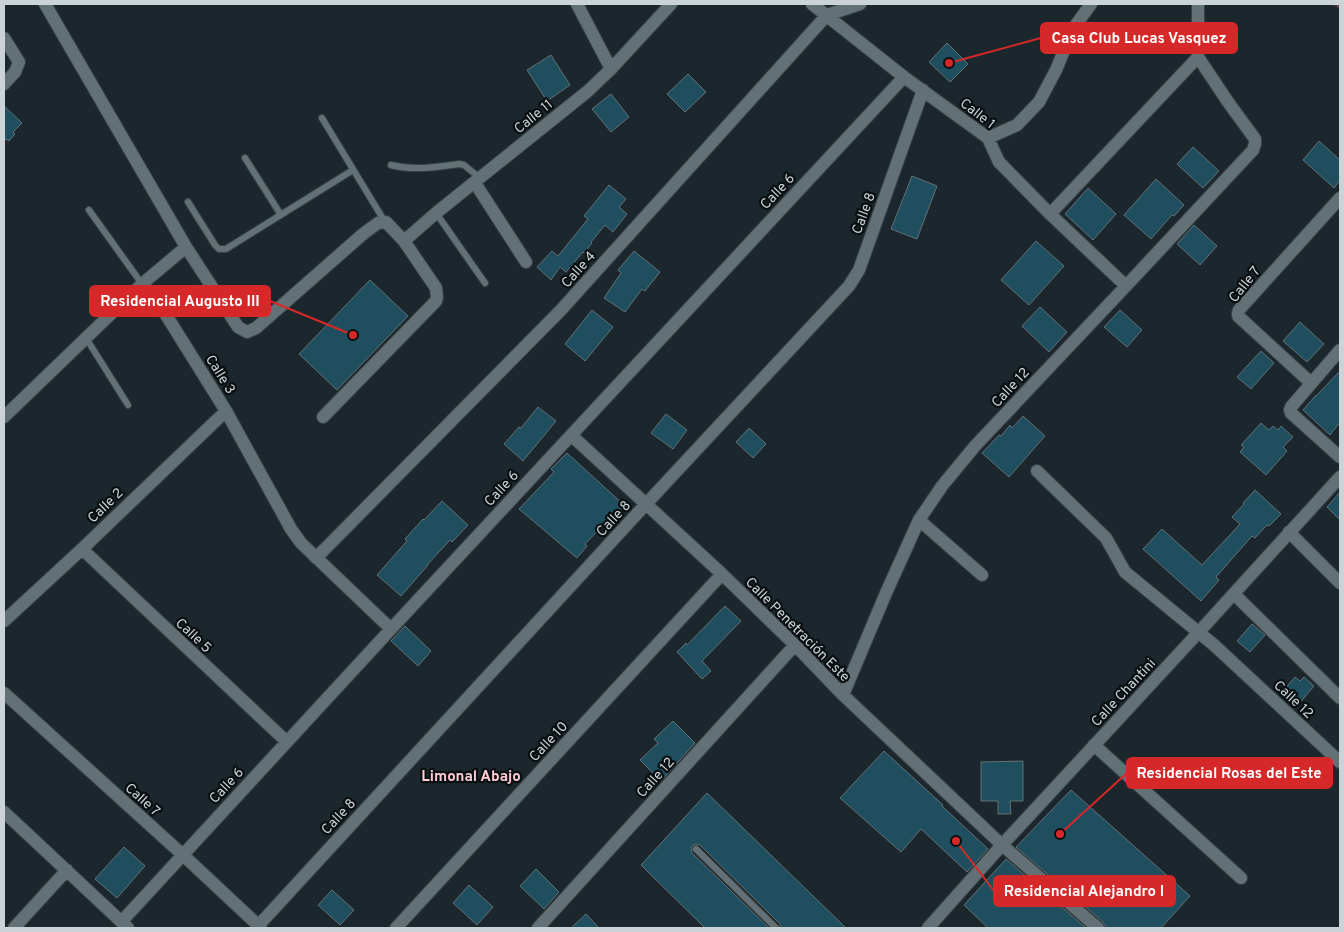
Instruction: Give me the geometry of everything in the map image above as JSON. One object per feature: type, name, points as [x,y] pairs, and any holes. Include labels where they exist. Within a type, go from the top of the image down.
[{"type":"street","points":[[45,4],[186,247],[238,327],[247,332],[256,328],[378,223],[386,222],[404,241],[436,288],[436,301],[323,418]]},
{"type":"street","points":[[577,4],[611,69]]},
{"type":"street","name":"Calle 11","points":[[404,241],[588,91],[671,4]]},
{"type":"street","name":"Calle 1","points":[[812,4],[904,76],[988,138],[998,162],[1126,286]]},
{"type":"street","name":"Calle 4","points":[[316,558],[561,310],[827,15],[860,4]]},
{"type":"street","points":[[988,138],[1017,125],[1039,102],[1056,70],[1073,29],[1091,4]]},
{"type":"street","points":[[1050,214],[1198,57],[1198,4]]},
{"type":"street","points":[[4,38],[18,60],[15,72],[4,84]]},
{"type":"street","name":"Calle 12","points":[[843,695],[886,593],[920,520],[942,486],[975,446],[1252,150],[1255,139],[1198,57]]},
{"type":"street","name":"Calle 6","points":[[125,925],[182,855],[904,76]]},
{"type":"street","name":"Calle 8","points":[[259,927],[855,278],[923,90]]},
{"type":"street","points":[[477,180],[526,262]]},
{"type":"street","name":"Calle 7","points":[[1311,383],[1238,316],[1238,313],[1340,198]]},
{"type":"street","points":[[4,417],[142,284],[186,247]]},
{"type":"street","name":"Calle 3","points":[[142,284],[153,294],[226,411],[291,529],[301,543],[391,628]]},
{"type":"street","points":[[1340,350],[1290,407],[1291,413],[1340,457]]},
{"type":"street","name":"Calle 2","points":[[4,620],[226,411]]},
{"type":"street","name":"Calle Penetración Este","points":[[571,435],[722,574],[843,695],[1002,845],[1098,928]]},
{"type":"street","name":"Calle 12","points":[[1037,471],[1106,538],[1125,572],[1214,645],[1340,762]]},
{"type":"street","name":"Calle Chantini","points":[[928,928],[1340,477]]},
{"type":"street","points":[[920,520],[982,575]]},
{"type":"street","points":[[1289,532],[1340,583]]},
{"type":"street","name":"Calle 5","points":[[82,548],[287,742]]},
{"type":"street","name":"Calle 10","points":[[396,928],[722,574]]},
{"type":"street","points":[[1234,594],[1340,698]]},
{"type":"street","name":"Calle 12","points":[[538,928],[795,645]]},
{"type":"street","name":"Calle 7","points":[[4,693],[259,927]]},
{"type":"street","points":[[1094,745],[1241,878]]},
{"type":"street","points":[[4,812],[125,925]]},
{"type":"street","points":[[14,928],[67,870]]},
{"type":"lane","points":[[322,118],[386,222]]},
{"type":"lane","points":[[245,158],[281,215]]},
{"type":"lane","points":[[391,165],[405,169],[460,164],[464,165],[477,180]]},
{"type":"lane","points":[[188,202],[215,246],[219,249],[226,249],[353,170]]},
{"type":"lane","points":[[89,210],[142,284]]},
{"type":"lane","points":[[436,214],[485,283]]},
{"type":"lane","points":[[86,338],[128,405]]},
{"type":"lane","points":[[696,848],[776,928]]},
{"type":"building","points":[[947,43],[968,64],[950,82],[929,62]]},
{"type":"building","points":[[551,55],[570,85],[547,101],[527,70]]},
{"type":"building","points":[[688,74],[706,92],[685,112],[667,94]]},
{"type":"building","points":[[611,94],[629,117],[611,132],[592,109]]},
{"type":"building","points":[[4,106],[22,123],[13,132],[15,134],[9,141],[6,139],[4,141]]},
{"type":"building","points":[[1319,141],[1340,160],[1340,180],[1334,188],[1303,160]]},
{"type":"building","points":[[1193,147],[1219,171],[1203,188],[1177,164]]},
{"type":"building","points":[[912,176],[937,186],[917,239],[891,229]]},
{"type":"building","points":[[1156,179],[1184,205],[1174,216],[1172,215],[1151,239],[1124,215]]},
{"type":"building","points":[[609,185],[626,199],[619,207],[627,214],[613,232],[605,225],[584,253],[566,272],[560,267],[551,280],[537,267],[552,251],[558,256],[588,219],[584,216]]},
{"type":"building","points":[[1088,188],[1116,214],[1093,240],[1065,214]]},
{"type":"building","points":[[1194,225],[1217,246],[1200,265],[1177,244]]},
{"type":"building","points":[[1036,241],[1064,266],[1029,305],[1001,280]]},
{"type":"building","points":[[634,251],[660,272],[645,291],[642,289],[625,312],[604,298],[621,273],[618,270]]},
{"type":"building","points":[[370,280],[408,316],[337,390],[299,354]]},
{"type":"building","points":[[1040,307],[1067,332],[1049,352],[1022,326]]},
{"type":"building","points":[[592,310],[613,327],[585,361],[565,344]]},
{"type":"building","points":[[1120,310],[1142,330],[1127,347],[1104,327]]},
{"type":"building","points":[[1300,322],[1324,344],[1307,362],[1283,341]]},
{"type":"building","points":[[1261,351],[1274,363],[1251,389],[1237,377]]},
{"type":"building","points":[[1340,371],[1340,422],[1330,435],[1303,410]]},
{"type":"building","points":[[538,407],[556,421],[523,461],[504,444],[519,427],[521,428]]},
{"type":"building","points":[[666,414],[687,430],[673,449],[651,433]]},
{"type":"building","points":[[1023,416],[1045,436],[1009,477],[982,453],[1010,425],[1012,428]]},
{"type":"building","points":[[1261,423],[1269,430],[1273,426],[1278,430],[1281,426],[1293,437],[1283,447],[1287,451],[1266,475],[1240,452],[1244,447],[1241,445]]},
{"type":"building","points":[[749,428],[766,444],[753,458],[736,442]]},
{"type":"building","points":[[567,453],[625,506],[609,524],[606,522],[585,544],[587,546],[577,558],[519,509],[554,472],[551,469]]},
{"type":"building","points":[[1255,490],[1281,514],[1255,538],[1252,536],[1216,577],[1219,580],[1201,601],[1143,549],[1162,529],[1202,565],[1240,524],[1232,517]]},
{"type":"building","points":[[1340,492],[1340,520],[1327,507]]},
{"type":"building","points":[[442,501],[468,525],[452,542],[450,540],[401,596],[377,575],[407,541],[405,539]]},
{"type":"building","points":[[725,606],[741,621],[702,661],[711,671],[702,679],[677,652],[686,643],[687,645]]},
{"type":"building","points":[[1252,624],[1265,635],[1250,652],[1237,641]]},
{"type":"building","points":[[405,626],[431,651],[418,666],[391,641]]},
{"type":"building","points":[[1295,677],[1300,681],[1304,677],[1314,686],[1298,705],[1282,692]]},
{"type":"building","points":[[673,721],[695,743],[661,781],[640,760],[658,743],[654,739]]},
{"type":"building","points":[[884,751],[988,849],[967,872],[921,829],[901,852],[840,798]]},
{"type":"building","points":[[1023,761],[1023,801],[1010,801],[1011,814],[998,814],[998,801],[981,801],[981,762]]},
{"type":"building","points":[[1071,790],[1190,896],[1161,928],[1106,928],[1103,922],[1016,847]]},
{"type":"building","points":[[707,793],[846,928],[781,928],[780,924],[700,845],[695,844],[691,847],[692,853],[769,928],[705,928],[641,865]]},
{"type":"building","points":[[124,847],[145,866],[117,898],[95,879]]},
{"type":"building","points":[[1006,859],[1086,928],[988,928],[964,905]]},
{"type":"building","points":[[536,869],[559,892],[544,909],[520,886]]},
{"type":"building","points":[[469,885],[493,907],[477,925],[453,903]]},
{"type":"building","points":[[332,890],[354,910],[340,925],[318,905]]},
{"type":"building","points":[[586,914],[599,928],[571,928]]},
{"type":"waterway","points":[[1336,4],[1340,7]]},
{"type":"place","name":"Casa Club Lucas Vasquez","points":[[949,63]]},
{"type":"place","name":"Residencial Augusto III","points":[[353,335]]},
{"type":"place","name":"Residencial Rosas del Este","points":[[1060,834]]},
{"type":"place","name":"Residencial Alejandro I","points":[[956,841]]},
{"type":"district","name":"Limonal Abajo","points":[[471,776]]}]
